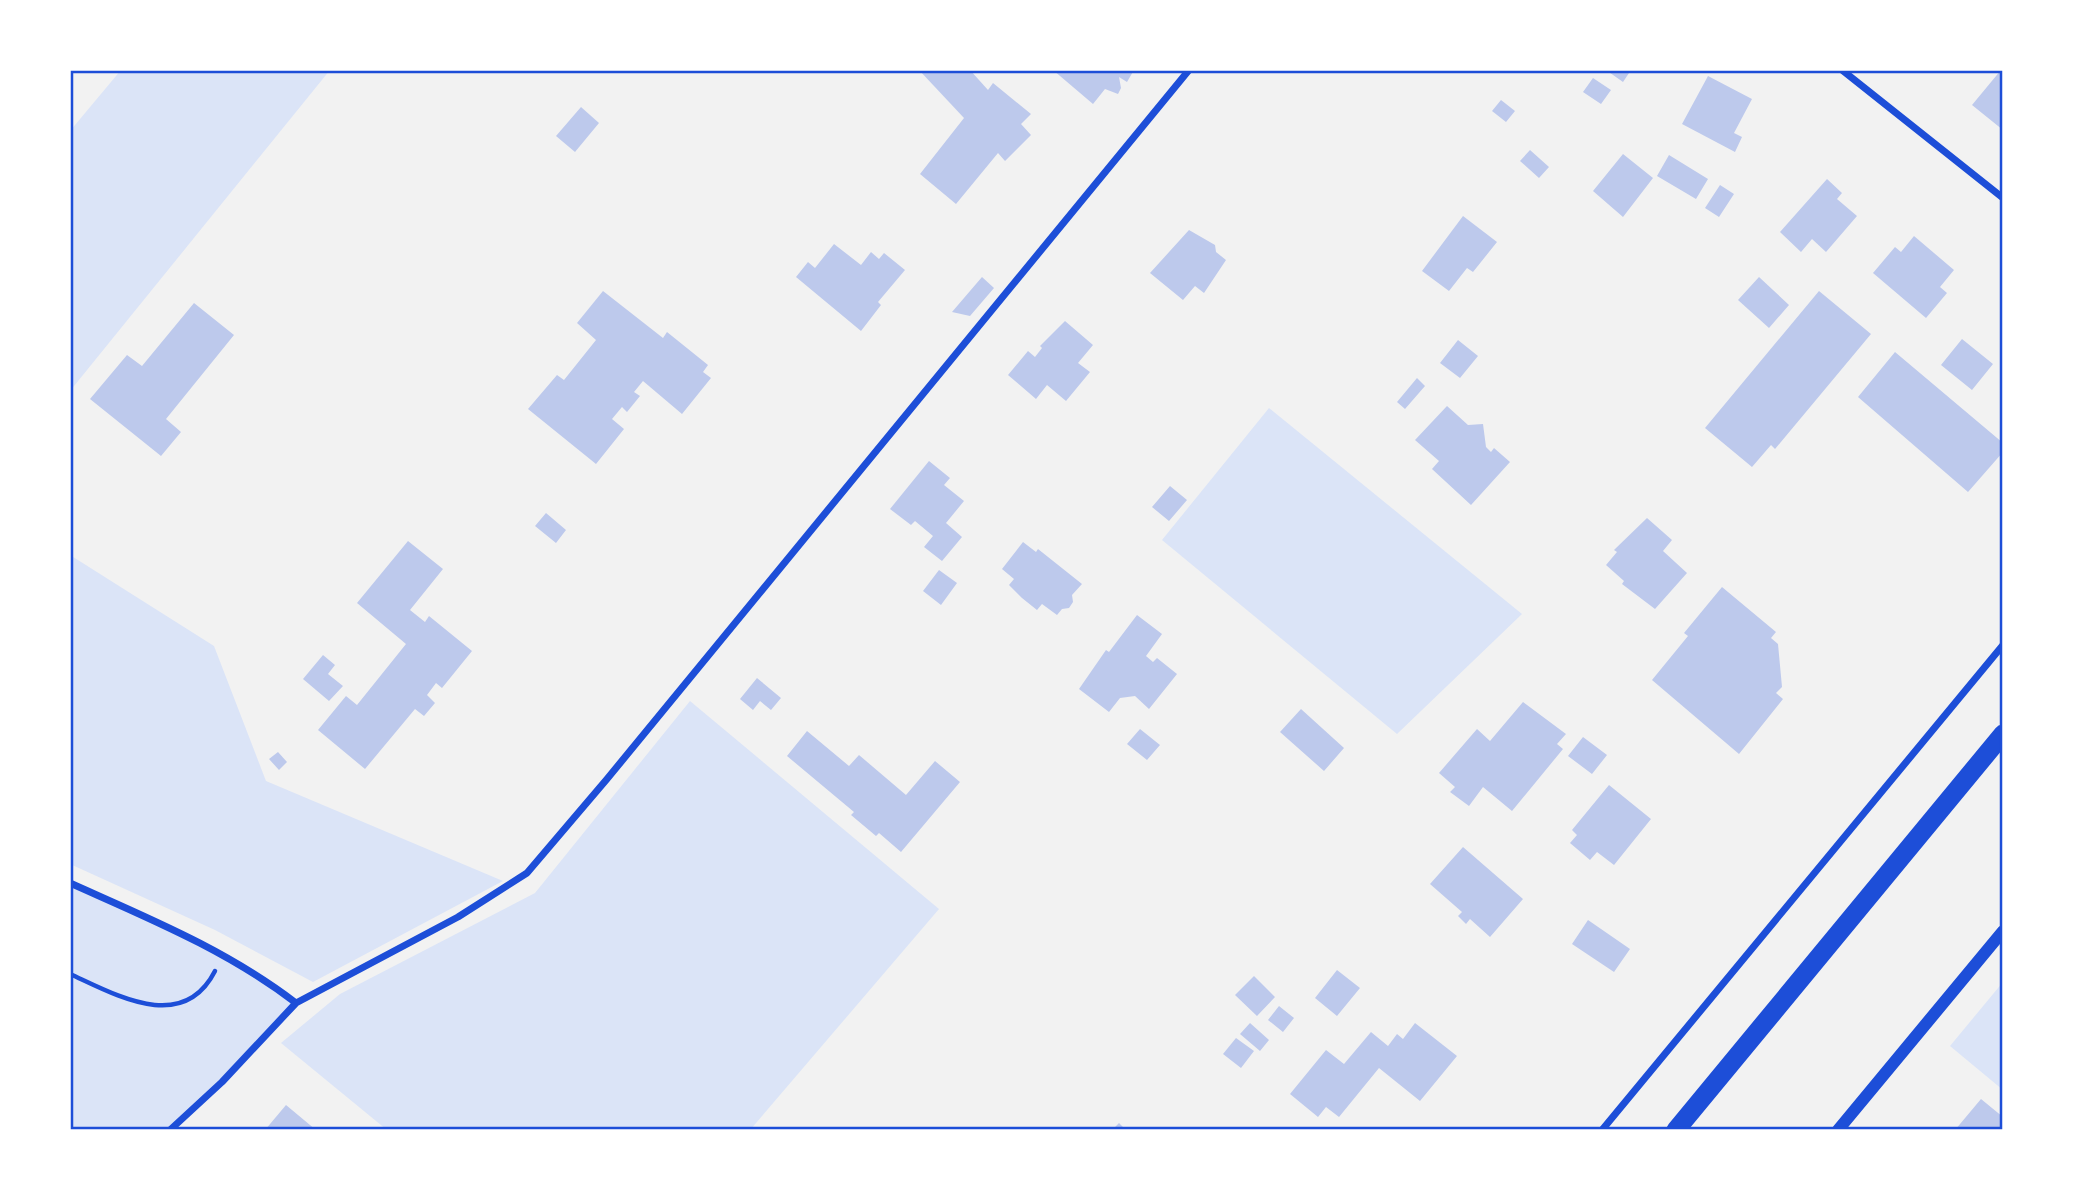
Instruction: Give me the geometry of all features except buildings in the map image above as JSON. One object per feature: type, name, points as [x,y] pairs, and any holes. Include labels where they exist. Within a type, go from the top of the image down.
[{"type":"highway","points":[[1676,1130],[2003,734]]},
{"type":"street","points":[[170,1130],[222,1082],[296,1003],[458,917],[527,873],[1189,70]]},
{"type":"street","points":[[1842,70],[2003,198]]},
{"type":"street","points":[[1602,1130],[2003,645]]},
{"type":"street","points":[[70,883],[224,955],[258,974],[296,1003]]},
{"type":"street","points":[[1839,1130],[2003,931]]},
{"type":"path","points":[[70,974],[116,996],[157,1007],[191,1000],[208,985],[224,955]]},
{"type":"shaded area","points":[[121,70],[330,70],[70,391],[70,131]]},
{"type":"shaded area","points":[[1269,408],[1522,614],[1397,734],[1162,540]]},
{"type":"shaded area","points":[[70,555],[214,646],[266,781],[503,881],[313,982],[215,930],[70,864]]},
{"type":"shaded area","points":[[690,701],[939,909],[750,1130],[387,1130],[281,1043],[340,994],[535,893]]},
{"type":"shaded area","points":[[70,883],[184,934],[296,1003],[170,1130],[70,1130]]},
{"type":"shaded area","points":[[2003,982],[2003,1090],[1950,1046]]}]
